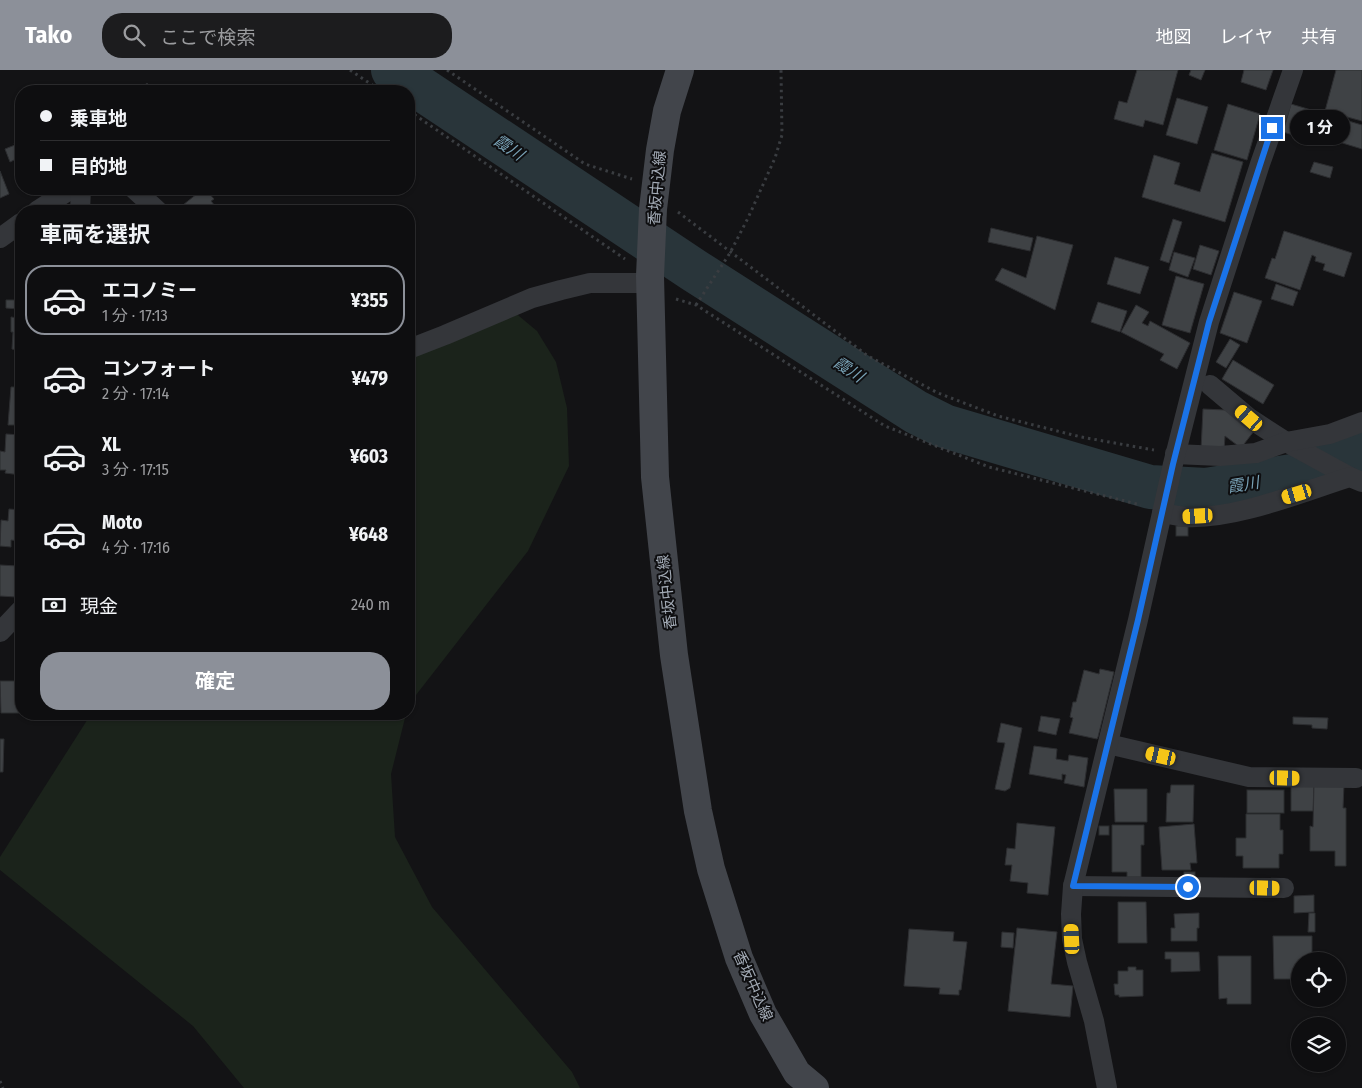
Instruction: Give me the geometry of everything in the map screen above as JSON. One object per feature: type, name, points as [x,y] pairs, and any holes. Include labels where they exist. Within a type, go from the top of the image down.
[{"type":"main road","name":"香坂中込線","points":[[680,70],[667,111],[660,150],[654,198],[651,281],[655,477],[674,655],[698,811],[711,869],[739,958],[763,1014],[797,1073],[815,1088]]},
{"type":"street","points":[[1107,1088],[1094,1021],[1072,939],[1070,914],[1073,886],[1174,459],[1209,322],[1260,164],[1293,70]]},
{"type":"street","points":[[46,205],[62,195]]},
{"type":"street","points":[[141,195],[151,205]]},
{"type":"street","points":[[0,238],[15,227]]},
{"type":"street","points":[[415,347],[532,298],[590,283],[651,281]]},
{"type":"street","points":[[1210,385],[1249,418],[1290,444],[1351,477]]},
{"type":"street","points":[[1174,459],[1256,453],[1330,434],[1362,422]]},
{"type":"street","points":[[1162,509],[1184,517],[1212,516],[1244,510],[1351,477]]},
{"type":"street","points":[[0,632],[15,616]]},
{"type":"street","points":[[1108,744],[1249,777],[1356,778]]},
{"type":"street","points":[[1073,886],[1284,888]]},
{"type":"path","points":[[350,70],[371,85]]},
{"type":"path","points":[[447,70],[584,164],[654,198],[674,210],[868,356],[938,393],[998,416],[1174,459]]},
{"type":"path","points":[[696,305],[730,253],[775,158],[782,135],[781,70]]},
{"type":"path","points":[[415,115],[679,300],[696,305],[886,426],[989,468],[1096,493],[1149,508],[1162,509]]},
{"type":"path","points":[[0,1081],[3,1088]]},
{"type":"shaded area","points":[[513,311],[537,331],[556,362],[567,408],[569,466],[528,551],[415,696],[415,349]]},
{"type":"shaded area","points":[[87,720],[404,720],[391,774],[395,837],[432,907],[572,1072],[580,1088],[244,1088],[193,1026],[0,870],[0,857]]},
{"type":"building","points":[[1137,70],[1178,70],[1163,125],[1145,120],[1143,127],[1114,119],[1119,101],[1127,103]]},
{"type":"building","points":[[1191,70],[1205,70],[1201,80],[1189,75]]},
{"type":"building","points":[[1244,70],[1273,70],[1266,90],[1241,82]]},
{"type":"building","points":[[1336,70],[1362,70],[1362,121],[1325,111]]},
{"type":"building","points":[[1177,98],[1208,107],[1197,144],[1166,135]]},
{"type":"building","points":[[1228,104],[1260,114],[1247,160],[1214,150]]},
{"type":"building","points":[[1291,104],[1362,125],[1362,149],[1326,138],[1324,144],[1283,132]]},
{"type":"building","points":[[15,145],[15,160],[10,162],[5,149]]},
{"type":"building","points":[[1212,153],[1243,162],[1225,222],[1142,197],[1154,155],[1180,163],[1174,184],[1200,192]]},
{"type":"building","points":[[1314,162],[1333,167],[1330,178],[1310,172]]},
{"type":"building","points":[[0,171],[9,194],[0,198]]},
{"type":"building","points":[[196,195],[210,195],[214,199],[211,201],[214,205],[183,205]]},
{"type":"building","points":[[1173,219],[1182,222],[1169,263],[1160,260]]},
{"type":"building","points":[[991,228],[1033,238],[1030,251],[988,242]]},
{"type":"building","points":[[1284,231],[1352,253],[1344,277],[1323,270],[1325,264],[1315,261],[1316,257],[1312,255],[1300,290],[1265,278],[1272,258],[1275,259]]},
{"type":"building","points":[[1037,236],[1073,245],[1055,310],[995,280],[1002,268],[1026,278]]},
{"type":"building","points":[[1200,245],[1219,251],[1211,275],[1193,269]]},
{"type":"building","points":[[1174,252],[1195,258],[1188,277],[1169,270]]},
{"type":"building","points":[[1115,257],[1149,267],[1140,294],[1107,284]]},
{"type":"building","points":[[1176,276],[1204,284],[1190,333],[1162,325]]},
{"type":"building","points":[[1276,284],[1298,292],[1293,306],[1271,299]]},
{"type":"building","points":[[1234,292],[1262,301],[1247,343],[1220,333]]},
{"type":"building","points":[[6,300],[15,300],[15,309],[6,308]]},
{"type":"building","points":[[1098,302],[1127,311],[1120,332],[1091,322]]},
{"type":"building","points":[[1136,305],[1149,312],[1142,323],[1148,326],[1150,321],[1190,343],[1177,369],[1160,360],[1164,354],[1121,332]]},
{"type":"building","points":[[11,317],[15,318],[15,350],[12,349],[13,332],[11,332]]},
{"type":"building","points":[[1230,339],[1240,345],[1226,368],[1216,362]]},
{"type":"building","points":[[1233,360],[1274,385],[1263,404],[1222,379]]},
{"type":"building","points":[[11,387],[15,387],[15,425],[8,425]]},
{"type":"building","points":[[1203,409],[1225,410],[1254,431],[1241,448],[1225,436],[1224,451],[1201,450]]},
{"type":"building","points":[[6,434],[15,435],[15,474],[5,473],[6,470],[0,470],[0,451],[5,452]]},
{"type":"building","points":[[9,509],[15,510],[15,540],[11,540],[11,547],[0,546],[1,520],[8,521]]},
{"type":"building","points":[[1176,526],[1188,526],[1188,536],[1176,536]]},
{"type":"building","points":[[0,565],[15,566],[15,597],[0,596]]},
{"type":"building","points":[[1100,669],[1114,672],[1098,737],[1097,739],[1069,733],[1073,718],[1070,717],[1073,702],[1076,702],[1084,670],[1099,674]]},
{"type":"building","points":[[0,681],[15,681],[15,713],[1,713]]},
{"type":"building","points":[[1041,716],[1060,719],[1056,735],[1038,731]]},
{"type":"building","points":[[1293,717],[1328,718],[1327,729],[1312,728],[1312,725],[1293,724]]},
{"type":"building","points":[[1001,723],[1022,728],[1010,788],[1005,791],[995,789],[1005,743],[997,742]]},
{"type":"building","points":[[0,739],[4,739],[3,772],[0,772]]},
{"type":"building","points":[[1034,746],[1057,749],[1056,759],[1068,761],[1069,755],[1088,758],[1084,787],[1064,783],[1066,775],[1062,774],[1062,780],[1029,774]]},
{"type":"building","points":[[1291,783],[1314,784],[1313,811],[1291,811]]},
{"type":"building","points":[[1314,784],[1344,784],[1343,808],[1346,808],[1346,866],[1335,866],[1335,851],[1310,851],[1310,826],[1313,827]]},
{"type":"building","points":[[1171,785],[1194,785],[1193,822],[1166,822],[1167,793],[1170,793]]},
{"type":"building","points":[[1114,789],[1147,789],[1147,822],[1115,822]]},
{"type":"building","points":[[1247,790],[1284,790],[1284,813],[1247,813]]},
{"type":"building","points":[[1246,814],[1280,814],[1280,830],[1283,830],[1283,854],[1279,854],[1279,868],[1243,868],[1243,856],[1236,856],[1236,838],[1246,838]]},
{"type":"building","points":[[1017,823],[1055,827],[1048,895],[1027,893],[1028,883],[1010,881],[1012,865],[1005,865],[1007,848],[1015,849]]},
{"type":"building","points":[[1194,824],[1197,863],[1190,863],[1191,870],[1162,870],[1159,827]]},
{"type":"building","points":[[1112,825],[1144,825],[1144,845],[1141,845],[1141,877],[1127,877],[1127,872],[1112,872]]},
{"type":"building","points":[[1099,826],[1109,826],[1109,835],[1099,835]]},
{"type":"building","points":[[1184,872],[1195,872],[1195,878],[1184,878]]},
{"type":"building","points":[[1314,895],[1314,912],[1294,913],[1294,896]]},
{"type":"building","points":[[1118,902],[1146,902],[1147,943],[1118,943]]},
{"type":"building","points":[[1199,913],[1197,941],[1171,941],[1171,928],[1175,928],[1174,914]]},
{"type":"building","points":[[1309,913],[1315,913],[1315,932],[1308,932]]},
{"type":"building","points":[[1017,928],[1057,932],[1051,984],[1073,986],[1070,1017],[1008,1011]]},
{"type":"building","points":[[909,929],[954,932],[953,941],[967,942],[959,995],[939,994],[940,988],[904,986]]},
{"type":"building","points":[[1002,932],[1014,933],[1013,948],[1001,947]]},
{"type":"building","points":[[1273,936],[1312,936],[1312,952],[1291,952],[1291,979],[1274,979]]},
{"type":"building","points":[[1165,952],[1199,952],[1200,971],[1171,972],[1171,959],[1165,959]]},
{"type":"building","points":[[1218,956],[1251,956],[1251,1004],[1227,1004],[1227,998],[1219,999]]},
{"type":"building","points":[[1128,967],[1136,967],[1136,970],[1143,970],[1143,996],[1119,997],[1119,995],[1115,995],[1114,984],[1118,984],[1118,971],[1128,971]]},
{"type":"waterway","name":"霞川","points":[[393,70],[695,271],[916,412],[944,426],[1150,487],[1206,490],[1298,475],[1362,449]]},
{"type":"route","points":[[1188,887],[1073,886],[1138,620],[1173,464],[1209,322],[1272,128]]}]
